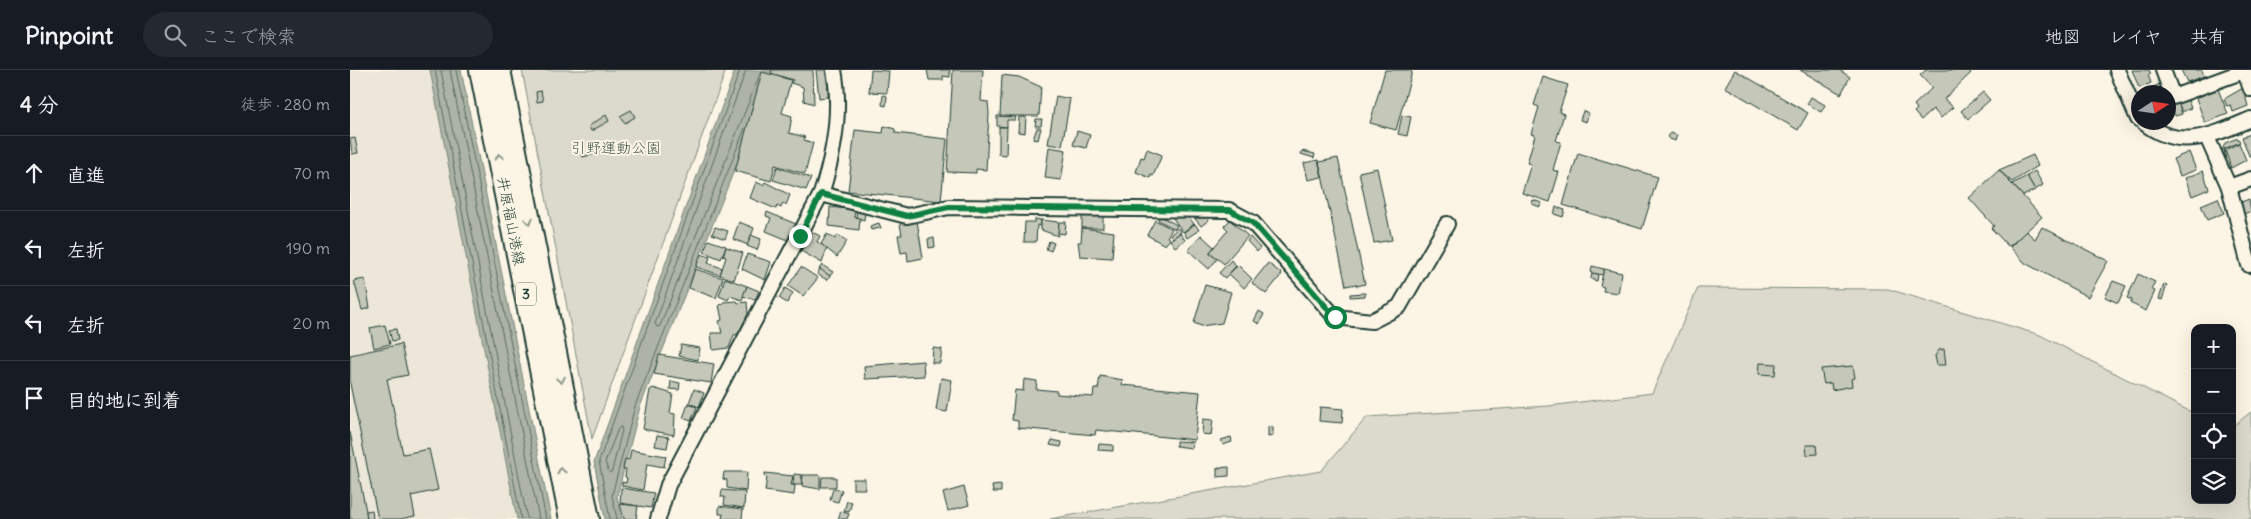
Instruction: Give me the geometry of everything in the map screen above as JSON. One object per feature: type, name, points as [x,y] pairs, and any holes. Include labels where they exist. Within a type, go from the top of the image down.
[{"type":"main road","name":"井原福山港線","points":[[481,70],[571,519]]},
{"type":"main road","name":"井原福山港線","points":[[499,70],[588,519]]},
{"type":"street","points":[[658,519],[668,485],[821,194],[831,164],[838,114],[834,70]]},
{"type":"street","points":[[2117,70],[2131,103]]},
{"type":"street","points":[[2163,70],[2173,97],[2244,70],[2251,88]]},
{"type":"street","points":[[2152,130],[2156,133],[2177,139],[2207,137],[2251,119]]},
{"type":"street","points":[[2207,137],[2229,187],[2249,265],[2251,264]]},
{"type":"street","points":[[2229,187],[2251,179]]},
{"type":"street","points":[[821,194],[907,216],[949,207],[1230,210],[1253,223],[1335,317],[1372,321],[1399,307],[1447,224]]},
{"type":"shaded area","points":[[350,70],[436,70],[525,519],[350,519]]},
{"type":"green space","name":"引野運動公園","points":[[522,70],[726,70],[592,439]]},
{"type":"green space","points":[[1698,288],[1888,289],[2040,335],[2191,412],[2191,504],[2236,504],[2236,424],[2251,412],[2251,519],[1050,519],[1321,471],[1367,417],[1549,406],[1652,393]]},
{"type":"water","points":[[430,70],[461,70],[551,519],[517,519]]},
{"type":"water","points":[[735,70],[774,70],[640,407],[617,496],[622,519],[605,519],[594,462]]},
{"type":"building","points":[[772,70],[813,70],[814,104],[804,101],[803,87],[791,83],[793,80],[771,73]]},
{"type":"building","points":[[816,70],[826,70],[829,97],[819,98]]},
{"type":"building","points":[[871,70],[889,71],[887,93],[869,92]]},
{"type":"building","points":[[927,70],[950,70],[950,77],[943,76],[943,80],[929,80]]},
{"type":"building","points":[[953,70],[983,70],[981,101],[988,102],[989,113],[986,170],[976,169],[976,173],[947,172]]},
{"type":"building","points":[[1385,70],[1409,70],[1412,72],[1396,130],[1370,123]]},
{"type":"building","points":[[1735,70],[1808,113],[1798,130],[1725,87]]},
{"type":"building","points":[[1800,70],[1839,70],[1850,77],[1841,94]]},
{"type":"building","points":[[1926,70],[1968,70],[1971,73],[1944,99],[1953,107],[1941,118],[1933,109],[1921,120],[1914,112],[1917,109],[1914,105],[1932,88],[1920,75]]},
{"type":"building","points":[[2132,70],[2149,70],[2151,74],[2148,75],[2151,83],[2138,85]]},
{"type":"building","points":[[2181,70],[2202,70],[2204,76],[2187,82]]},
{"type":"building","points":[[762,72],[791,80],[782,113],[792,116],[789,133],[805,137],[804,140],[813,143],[805,174],[775,165],[771,181],[735,171]]},
{"type":"building","points":[[1002,75],[1019,77],[1041,87],[1039,116],[1000,116]]},
{"type":"building","points":[[1543,77],[1568,85],[1559,112],[1564,114],[1556,141],[1561,142],[1553,170],[1559,172],[1550,202],[1522,193],[1531,164],[1527,163],[1535,135],[1531,134],[1539,107],[1534,105]]},
{"type":"building","points":[[2243,88],[2248,106],[2233,112],[2231,105],[2227,106],[2224,99]]},
{"type":"building","points":[[2218,89],[2228,114],[2205,123],[2196,98]]},
{"type":"building","points":[[541,91],[543,101],[537,102],[536,92]]},
{"type":"building","points":[[1983,92],[1990,100],[1968,119],[1961,111]]},
{"type":"building","points":[[883,95],[887,96],[886,106],[882,105]]},
{"type":"building","points":[[1056,96],[1070,99],[1062,146],[1048,144]]},
{"type":"building","points":[[1811,97],[1825,105],[1821,112],[1807,104]]},
{"type":"building","points":[[2187,98],[2191,108],[2182,112],[2178,102]]},
{"type":"building","points":[[2178,102],[2182,114],[2176,116],[2176,103]]},
{"type":"building","points":[[631,110],[635,117],[625,123],[620,116]]},
{"type":"building","points":[[1583,111],[1589,113],[1586,122],[1580,120]]},
{"type":"building","points":[[606,115],[609,121],[591,131],[589,126]]},
{"type":"building","points":[[1402,115],[1411,117],[1407,136],[1398,134]]},
{"type":"building","points":[[997,116],[1016,117],[1015,120],[1007,120],[1007,127],[997,126]]},
{"type":"building","points":[[1019,117],[1026,117],[1025,133],[1018,132]]},
{"type":"building","points":[[1036,119],[1042,119],[1041,126],[1035,126]]},
{"type":"building","points":[[884,126],[895,129],[895,133],[947,139],[941,201],[848,191],[855,130],[883,133]]},
{"type":"building","points":[[999,127],[1007,127],[1006,155],[997,154],[999,152]]},
{"type":"building","points":[[1037,128],[1041,128],[1038,140],[1033,139]]},
{"type":"building","points":[[1077,131],[1090,135],[1086,148],[1073,145]]},
{"type":"building","points":[[1670,133],[1677,135],[1675,141],[1668,138]]},
{"type":"building","points":[[2251,134],[2251,156],[2249,156],[2242,137]]},
{"type":"building","points":[[355,138],[358,153],[352,154],[350,139]]},
{"type":"building","points":[[2238,138],[2240,142],[2224,149],[2227,165],[2222,151],[2225,143]]},
{"type":"building","points":[[2239,143],[2246,160],[2231,168],[2225,150]]},
{"type":"building","points":[[601,147],[602,152],[594,154],[593,149]]},
{"type":"building","points":[[1049,147],[1066,150],[1061,180],[1045,178]]},
{"type":"building","points":[[1147,149],[1162,155],[1153,176],[1151,175],[1150,178],[1136,172],[1141,157],[1144,158]]},
{"type":"building","points":[[593,150],[594,154],[583,157],[582,153]]},
{"type":"building","points":[[1302,151],[1315,154],[1314,158],[1301,154]]},
{"type":"building","points":[[2189,152],[2196,170],[2180,176],[2173,159]]},
{"type":"building","points":[[1578,153],[1658,177],[1642,229],[1563,205]]},
{"type":"building","points":[[2033,155],[2038,166],[2012,182],[1999,170]]},
{"type":"building","points":[[1338,158],[1365,284],[1357,286],[1356,284],[1346,286],[1319,162]]},
{"type":"building","points":[[1318,160],[1322,177],[1308,180],[1304,163]]},
{"type":"building","points":[[777,167],[811,178],[806,190],[773,180]]},
{"type":"building","points":[[1377,168],[1392,240],[1374,243],[1359,172]]},
{"type":"building","points":[[1999,170],[2042,217],[2008,246],[1991,228],[1994,226],[1969,198]]},
{"type":"building","points":[[2035,171],[2043,185],[2035,190],[2027,176]]},
{"type":"building","points":[[2203,171],[2209,189],[2192,196],[2185,178]]},
{"type":"building","points":[[2027,176],[2035,190],[2023,196],[2012,184]]},
{"type":"building","points":[[756,182],[763,185],[765,182],[790,195],[786,205],[783,203],[781,208],[777,206],[776,209],[750,198]]},
{"type":"building","points":[[2218,198],[2224,213],[2207,220],[2201,205]]},
{"type":"building","points":[[2249,199],[2251,211],[2244,214],[2239,203]]},
{"type":"building","points":[[1533,200],[1542,203],[1540,207],[1532,204]]},
{"type":"building","points":[[830,207],[855,210],[854,217],[860,218],[859,230],[829,226]]},
{"type":"building","points":[[1200,207],[1209,220],[1201,226],[1191,214]]},
{"type":"building","points":[[1556,207],[1565,210],[1563,217],[1554,214]]},
{"type":"building","points":[[1183,209],[1194,224],[1183,232],[1172,217]]},
{"type":"building","points":[[857,210],[865,212],[864,220],[856,217]]},
{"type":"building","points":[[767,212],[796,224],[788,240],[766,231],[771,218],[766,216]]},
{"type":"building","points":[[1082,215],[1103,215],[1103,228],[1082,228]]},
{"type":"building","points":[[1160,216],[1177,225],[1175,229],[1158,220]]},
{"type":"building","points":[[1035,219],[1041,220],[1041,226],[1037,225],[1036,242],[1024,242],[1025,222],[1035,222]]},
{"type":"building","points":[[1041,220],[1059,222],[1058,236],[1041,230]]},
{"type":"building","points":[[1155,220],[1172,229],[1167,237],[1170,239],[1165,245],[1147,235]]},
{"type":"building","points":[[1230,220],[1248,236],[1224,264],[1210,252],[1228,230],[1224,226]]},
{"type":"building","points":[[917,221],[923,258],[908,261],[907,252],[901,253],[898,235],[902,235],[900,224]]},
{"type":"building","points":[[739,222],[754,228],[748,245],[733,239]]},
{"type":"building","points":[[1059,222],[1066,222],[1065,234],[1058,233]]},
{"type":"building","points":[[879,223],[881,228],[871,230],[870,226]]},
{"type":"building","points":[[1195,224],[1199,230],[1187,238],[1184,232]]},
{"type":"building","points":[[715,227],[728,231],[725,239],[712,234]]},
{"type":"building","points":[[2042,227],[2108,261],[2088,297],[2025,263],[2010,247],[2026,231],[2035,239]]},
{"type":"building","points":[[1082,228],[1114,232],[1112,258],[1080,256],[1078,242],[1081,242]]},
{"type":"building","points":[[1178,228],[1181,232],[1173,238],[1170,235]]},
{"type":"building","points":[[812,232],[820,236],[817,242],[827,248],[822,263],[801,251]]},
{"type":"building","points":[[1180,233],[1185,240],[1175,247],[1170,240]]},
{"type":"building","points":[[827,234],[835,239],[838,235],[847,241],[837,257],[821,244]]},
{"type":"building","points":[[751,235],[761,239],[757,250],[747,246]]},
{"type":"building","points":[[1201,235],[1214,247],[1209,253],[1217,259],[1209,269],[1188,250]]},
{"type":"building","points":[[1250,237],[1260,248],[1257,252],[1247,241]]},
{"type":"building","points":[[934,238],[935,247],[929,248],[928,239]]},
{"type":"building","points":[[708,240],[726,246],[721,259],[704,252]]},
{"type":"building","points":[[1049,241],[1054,243],[1051,251],[1046,249]]},
{"type":"building","points":[[726,247],[743,253],[734,280],[720,275],[726,257],[723,256]]},
{"type":"building","points":[[701,254],[710,257],[708,263],[722,268],[720,275],[696,267]]},
{"type":"building","points":[[747,254],[771,262],[765,280],[742,269]]},
{"type":"building","points":[[1231,260],[1236,266],[1225,278],[1219,273]]},
{"type":"building","points":[[1268,263],[1282,274],[1266,294],[1252,283]]},
{"type":"building","points":[[822,265],[833,272],[830,276],[819,269]]},
{"type":"building","points":[[1238,265],[1252,279],[1244,288],[1229,274]]},
{"type":"building","points":[[1592,266],[1604,269],[1603,275],[1591,273]]},
{"type":"building","points":[[801,267],[818,278],[803,296],[788,286]]},
{"type":"building","points":[[695,269],[723,278],[716,298],[689,288]]},
{"type":"building","points":[[820,269],[830,276],[827,280],[817,274]]},
{"type":"building","points":[[1604,269],[1622,273],[1618,293],[1603,291],[1604,287],[1600,286]]},
{"type":"building","points":[[1592,273],[1598,274],[1597,281],[1591,279]]},
{"type":"building","points":[[2138,274],[2155,282],[2151,289],[2155,291],[2146,311],[2130,303],[2132,300],[2127,298]]},
{"type":"building","points":[[725,278],[747,286],[742,300],[730,296],[728,300],[719,296]]},
{"type":"building","points":[[365,279],[370,308],[362,310],[354,281]]},
{"type":"building","points":[[2113,281],[2126,286],[2118,303],[2105,297]]},
{"type":"building","points":[[2164,284],[2167,285],[2162,300],[2159,299]]},
{"type":"building","points":[[1205,285],[1231,292],[1222,323],[1201,326],[1194,323]]},
{"type":"building","points":[[747,286],[759,291],[755,300],[743,296]]},
{"type":"building","points":[[785,288],[793,293],[787,303],[779,298]]},
{"type":"building","points":[[1365,293],[1365,296],[1350,297],[1350,294]]},
{"type":"building","points":[[737,301],[738,303],[747,302],[748,314],[738,334],[734,335],[729,348],[713,350],[711,333],[722,333],[719,321],[722,320],[719,305],[724,304],[723,302]]},
{"type":"building","points":[[1259,311],[1264,314],[1259,324],[1254,321]]},
{"type":"building","points":[[385,325],[390,344],[374,348],[370,328]]},
{"type":"building","points":[[396,329],[398,340],[392,341],[389,330]]},
{"type":"building","points":[[401,344],[408,375],[387,379],[403,454],[429,449],[438,490],[411,496],[415,516],[400,519],[378,519],[350,384],[350,355]]},
{"type":"building","points":[[681,345],[700,348],[698,360],[679,356]]},
{"type":"building","points":[[933,348],[942,349],[940,363],[932,363]]},
{"type":"building","points":[[1944,349],[1946,365],[1937,365],[1935,356],[1939,350]]},
{"type":"building","points":[[659,355],[714,364],[711,383],[654,374]]},
{"type":"building","points":[[923,361],[924,376],[865,379],[864,366]]},
{"type":"building","points":[[1760,363],[1776,364],[1775,375],[1759,374]]},
{"type":"building","points":[[1853,366],[1855,378],[1851,379],[1852,386],[1832,390],[1831,383],[1824,384],[1821,369]]},
{"type":"building","points":[[1100,376],[1123,380],[1122,385],[1200,392],[1195,440],[1096,430],[1095,435],[1018,428],[1018,421],[1012,420],[1015,390],[1023,391],[1024,379],[1037,381],[1036,389],[1057,391],[1057,394],[1093,397],[1094,389],[1098,389]]},
{"type":"building","points":[[941,378],[952,380],[947,412],[936,410]]},
{"type":"building","points":[[671,381],[680,383],[679,390],[670,389]]},
{"type":"building","points":[[653,388],[673,394],[670,413],[675,414],[674,435],[643,429],[650,390]]},
{"type":"building","points":[[694,389],[704,393],[699,407],[689,403]]},
{"type":"building","points":[[688,404],[697,407],[691,421],[683,418]]},
{"type":"building","points":[[1320,407],[1343,409],[1342,423],[1319,421]]},
{"type":"building","points":[[1203,419],[1213,420],[1211,435],[1202,434]]},
{"type":"building","points":[[1268,427],[1273,427],[1273,436],[1268,437]]},
{"type":"building","points":[[350,432],[366,511],[367,519],[350,519]]},
{"type":"building","points":[[657,435],[669,437],[667,448],[655,446]]},
{"type":"building","points":[[1231,437],[1232,442],[1223,445],[1221,440]]},
{"type":"building","points":[[1052,440],[1062,442],[1061,447],[1050,445]]},
{"type":"building","points":[[1176,441],[1193,442],[1192,448],[1176,446]]},
{"type":"building","points":[[1099,444],[1113,445],[1113,451],[1098,450]]},
{"type":"building","points":[[1806,445],[1816,445],[1817,454],[1807,455]]},
{"type":"building","points":[[631,450],[666,456],[664,467],[647,464],[643,490],[622,486],[622,482],[626,483],[627,478],[625,477],[626,469],[623,469],[625,459],[629,460]]},
{"type":"building","points":[[1229,467],[1229,476],[1217,477],[1217,468]]},
{"type":"building","points":[[724,472],[747,472],[746,491],[727,488],[727,480],[723,479]]},
{"type":"building","points":[[765,473],[793,476],[791,485],[795,485],[794,495],[765,491],[767,477],[764,476]]},
{"type":"building","points":[[794,474],[802,475],[801,485],[793,485]]},
{"type":"building","points":[[803,475],[820,475],[820,489],[802,486]]},
{"type":"building","points":[[822,477],[836,477],[836,487],[821,487]]},
{"type":"building","points":[[853,479],[865,479],[865,489],[853,489]]},
{"type":"building","points":[[1001,485],[1001,492],[993,492],[992,486]]},
{"type":"building","points":[[964,487],[969,505],[948,511],[943,493]]},
{"type":"building","points":[[621,488],[654,493],[651,508],[620,503]]},
{"type":"building","points":[[833,488],[842,490],[838,502],[830,500]]},
{"type":"building","points":[[722,490],[745,492],[744,508],[724,505],[725,497],[721,497]]},
{"type":"building","points":[[847,501],[852,502],[849,512],[844,511]]},
{"type":"building","points":[[620,504],[638,506],[636,519],[624,519]]},
{"type":"building","points":[[719,506],[743,509],[742,519],[722,519],[723,514],[719,514]]},
{"type":"building","points":[[372,510],[373,519],[367,519],[366,511]]},
{"type":"building","points":[[841,511],[849,514],[847,519],[838,519]]},
{"type":"route","points":[[800,236],[821,194],[907,216],[949,207],[1230,210],[1253,223],[1335,317]]}]
